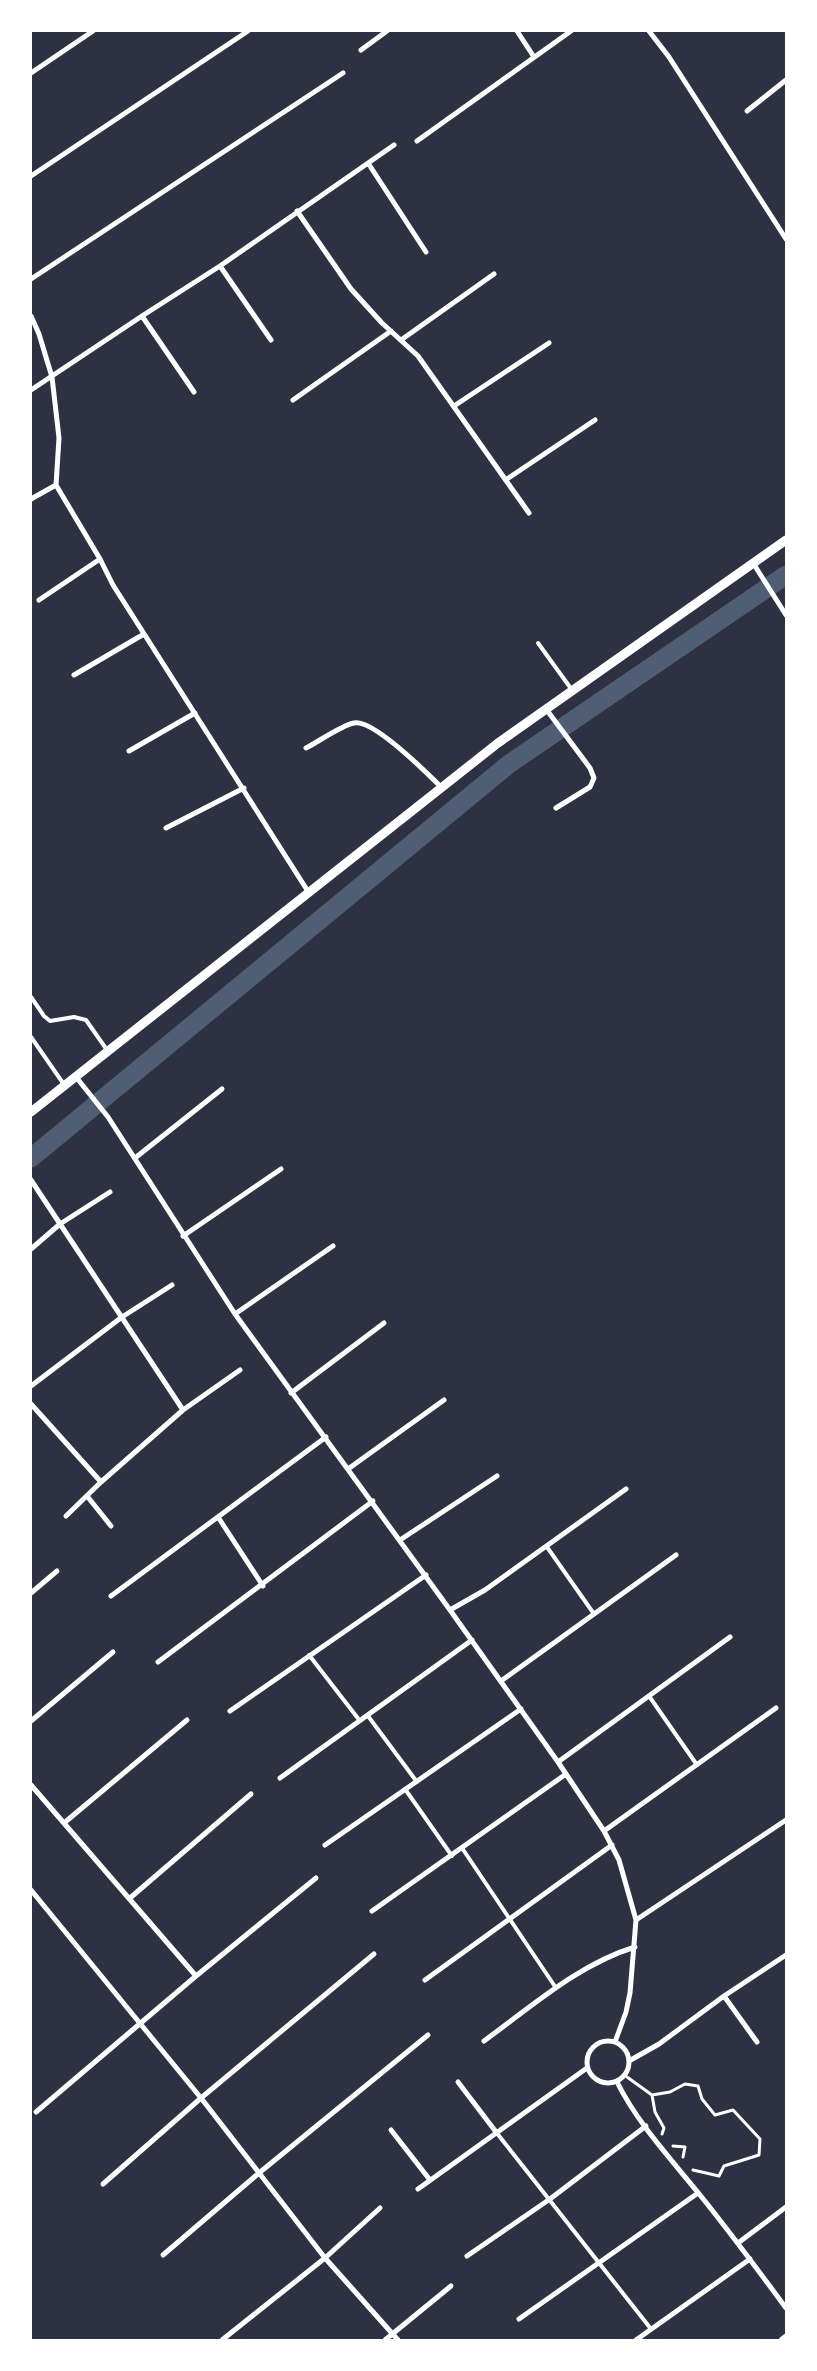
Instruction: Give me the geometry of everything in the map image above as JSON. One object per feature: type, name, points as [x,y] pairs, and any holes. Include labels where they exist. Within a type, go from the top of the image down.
[{"type":"street","points":[[31,73],[93,31]]},
{"type":"street","points":[[31,176],[248,31]]},
{"type":"street","points":[[360,50],[387,31]]},
{"type":"street","points":[[517,31],[534,57]]},
{"type":"street","points":[[416,141],[571,31]]},
{"type":"street","points":[[649,31],[669,57],[786,239]]},
{"type":"street","points":[[31,279],[343,73]]},
{"type":"street","points":[[747,111],[786,80]]},
{"type":"street","points":[[31,390],[220,266],[394,145]]},
{"type":"street","points":[[368,164],[426,252]]},
{"type":"street","points":[[297,211],[351,289],[391,332],[418,356],[507,479],[529,513]]},
{"type":"street","points":[[220,266],[271,340]]},
{"type":"street","points":[[401,340],[494,274]]},
{"type":"street","points":[[31,316],[39,334],[52,377],[59,438],[56,485],[100,559],[113,585],[244,788],[309,893]]},
{"type":"street","points":[[142,316],[194,392]]},
{"type":"street","points":[[293,400],[391,332]]},
{"type":"street","points":[[454,406],[549,343]]},
{"type":"street","points":[[507,479],[595,420]]},
{"type":"street","points":[[31,499],[56,485]]},
{"type":"street","points":[[31,1112],[442,788],[546,709],[786,540]]},
{"type":"street","points":[[39,600],[100,559]]},
{"type":"street","points":[[752,563],[786,615]]},
{"type":"street","points":[[74,676],[144,634]]},
{"type":"street","points":[[546,709],[590,768],[594,778],[590,787],[556,808]]},
{"type":"street","points":[[129,751],[195,712]]},
{"type":"street","points":[[306,748],[354,723],[370,725],[414,759],[442,788]]},
{"type":"street","points":[[166,828],[244,788]]},
{"type":"street","points":[[76,1077],[104,1112],[135,1158],[183,1236],[235,1314],[521,1708],[612,1845],[619,1860],[636,1920],[630,1992],[626,2012],[614,2042]]},
{"type":"street","points":[[135,1158],[222,1089]]},
{"type":"street","points":[[183,1236],[282,1169]]},
{"type":"street","points":[[31,1180],[183,1410]]},
{"type":"street","points":[[31,1249],[60,1224],[110,1192]]},
{"type":"street","points":[[235,1314],[333,1246]]},
{"type":"street","points":[[31,1386],[122,1317],[172,1285]]},
{"type":"street","points":[[291,1392],[384,1323]]},
{"type":"street","points":[[66,1516],[101,1482],[183,1410],[240,1370]]},
{"type":"street","points":[[348,1469],[444,1400]]},
{"type":"street","points":[[31,1404],[101,1482]]},
{"type":"street","points":[[111,1596],[326,1437]]},
{"type":"street","points":[[400,1540],[497,1476]]},
{"type":"street","points":[[450,1610],[485,1590],[626,1489]]},
{"type":"street","points":[[87,1496],[111,1526]]},
{"type":"street","points":[[158,1662],[263,1586],[373,1502]]},
{"type":"street","points":[[218,1517],[263,1586]]},
{"type":"street","points":[[501,1681],[676,1555]]},
{"type":"street","points":[[31,1593],[58,1572]]},
{"type":"street","points":[[230,1711],[426,1575]]},
{"type":"street","points":[[558,1762],[730,1637]]},
{"type":"street","points":[[280,1778],[472,1640]]},
{"type":"street","points":[[31,1721],[114,1652]]},
{"type":"street","points":[[325,1844],[417,1782],[521,1708]]},
{"type":"street","points":[[604,1832],[776,1708]]},
{"type":"street","points":[[64,1823],[187,1720]]},
{"type":"street","points":[[372,1911],[566,1774]]},
{"type":"street","points":[[31,1785],[196,1976]]},
{"type":"street","points":[[130,1898],[251,1794]]},
{"type":"street","points":[[636,1920],[786,1820]]},
{"type":"street","points":[[425,1980],[612,1845]]},
{"type":"street","points":[[36,2112],[196,1976],[316,1878]]},
{"type":"street","points":[[31,1890],[201,2098],[296,2218],[325,2258],[398,2340]]},
{"type":"street","points":[[484,2041],[556,1988],[613,1954],[635,1947]]},
{"type":"street","points":[[103,2184],[201,2098],[374,1954]]},
{"type":"street","points":[[629,2061],[659,2044],[724,1996],[786,1956]]},
{"type":"street","points":[[724,1996],[757,2042]]},
{"type":"street","points":[[163,2255],[259,2173],[428,2035]]},
{"type":"street","points":[[605,2041],[614,2042],[627,2052],[629,2061],[624,2075],[616,2082],[602,2083],[596,2080],[587,2068],[587,2058],[590,2050],[597,2044],[605,2041]]},
{"type":"street","points":[[418,2189],[587,2068]]},
{"type":"street","points":[[458,2082],[496,2132]]},
{"type":"street","points":[[616,2082],[628,2103],[673,2165],[738,2243],[786,2308]]},
{"type":"street","points":[[466,2256],[550,2199],[646,2126]]},
{"type":"street","points":[[391,2130],[430,2180]]},
{"type":"street","points":[[519,2319],[698,2193]]},
{"type":"street","points":[[738,2243],[786,2207]]},
{"type":"street","points":[[222,2340],[325,2258],[380,2208]]},
{"type":"street","points":[[636,2340],[750,2259]]},
{"type":"street","points":[[385,2340],[451,2286]]},
{"type":"street","points":[[781,2340],[786,2336]]},
{"type":"lane","points":[[538,643],[572,690]]},
{"type":"lane","points":[[31,997],[44,1016],[50,1021],[74,1017],[86,1020],[108,1052]]},
{"type":"lane","points":[[31,1036],[65,1086]]},
{"type":"lane","points":[[547,1547],[594,1614]]},
{"type":"lane","points":[[309,1655],[360,1722]]},
{"type":"lane","points":[[649,1696],[697,1765]]},
{"type":"lane","points":[[368,1716],[417,1782]]},
{"type":"lane","points":[[405,1789],[452,1856]]},
{"type":"lane","points":[[462,1848],[556,1988]]},
{"type":"lane","points":[[496,2132],[651,2329]]},
{"type":"path","points":[[624,2075],[652,2095],[670,2092],[685,2084],[698,2086],[702,2099],[716,2115],[733,2110],[760,2139],[759,2155],[724,2166],[719,2176],[691,2170],[683,2157]]},
{"type":"path","points":[[652,2095],[654,2112],[664,2128],[660,2140]]},
{"type":"path","points":[[670,2146],[685,2146],[683,2157],[673,2165]]},
{"type":"waterway","points":[[31,1158],[509,764],[786,575]]}]
